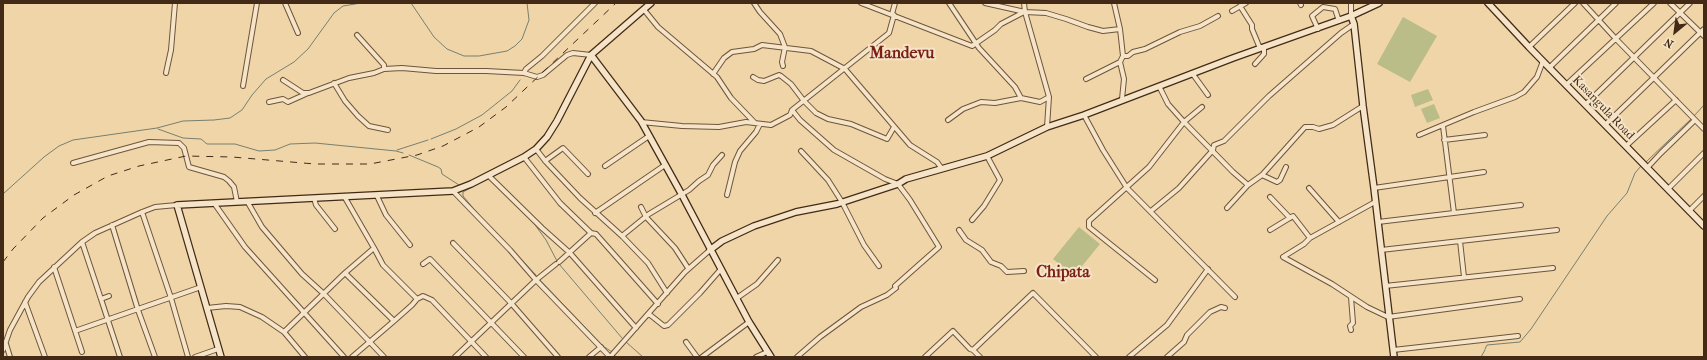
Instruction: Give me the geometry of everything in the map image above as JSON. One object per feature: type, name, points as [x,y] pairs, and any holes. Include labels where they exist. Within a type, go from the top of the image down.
[{"type":"street","points":[[166,73],[175,3]]},
{"type":"street","points":[[243,86],[257,3]]},
{"type":"street","points":[[285,3],[298,33]]},
{"type":"street","points":[[524,73],[526,69],[551,48],[595,3]]},
{"type":"street","points":[[3,350],[10,330],[25,302],[39,282],[54,267],[82,242],[96,233],[155,207],[177,204],[344,196],[377,196],[453,191],[489,176],[524,158],[536,149],[547,137],[557,121],[591,55],[651,3]]},
{"type":"street","points":[[754,3],[780,34],[785,47],[782,62],[783,66]]},
{"type":"street","points":[[861,3],[893,14],[972,46],[1001,24],[1025,12]]},
{"type":"street","points":[[640,122],[682,126],[719,127],[746,122],[771,125],[790,115],[792,110],[889,33],[895,3]]},
{"type":"street","points":[[949,3],[995,66],[1015,87],[1021,98]]},
{"type":"street","points":[[985,3],[1025,12],[1046,13],[1066,18],[1088,27],[1103,30],[1120,29]]},
{"type":"street","points":[[1024,3],[1025,12],[1049,97],[1047,127]]},
{"type":"street","points":[[1086,79],[1120,62],[1123,56],[1120,29],[1114,3]]},
{"type":"street","points":[[1232,11],[1246,3]]},
{"type":"street","points":[[1351,3],[1351,16],[1354,24],[1394,357]]},
{"type":"street","points":[[453,191],[610,357],[688,268],[722,241],[754,226],[796,212],[842,202],[906,180],[987,156],[1047,127],[1084,115],[1192,73],[1340,21],[1379,3]]},
{"type":"street","name":"Kasangula Road","points":[[1488,3],[1604,125],[1704,226]]},
{"type":"street","points":[[1529,47],[1574,3]]},
{"type":"street","points":[[1583,3],[1633,57],[1704,129]]},
{"type":"street","points":[[1549,68],[1616,3]]},
{"type":"street","points":[[1566,85],[1654,3]]},
{"type":"street","points":[[1604,125],[1703,33],[1670,3]]},
{"type":"street","points":[[1585,105],[1690,3]]},
{"type":"street","points":[[1240,6],[1252,25],[1252,29],[1259,46],[1263,48],[1264,54],[1255,64]]},
{"type":"street","points":[[646,7],[645,11],[658,27],[713,74],[731,98],[758,123]]},
{"type":"street","points":[[1318,29],[1312,16],[1323,7],[1335,9],[1340,21]]},
{"type":"street","points":[[1123,56],[1128,56],[1133,52],[1145,49],[1180,32],[1200,26],[1218,16]]},
{"type":"street","points":[[1151,211],[1179,188],[1213,150],[1214,145],[1224,141],[1274,90],[1341,33],[1354,24]]},
{"type":"street","points":[[357,34],[384,65],[384,69]]},
{"type":"street","points":[[713,74],[724,58],[732,52],[754,49],[762,45],[811,51],[845,69],[910,145],[937,162],[942,169]]},
{"type":"street","points":[[269,102],[283,99],[288,102],[334,83],[384,69],[402,68],[436,72],[480,71],[524,73],[537,77],[541,76],[569,54],[591,55]]},
{"type":"street","points":[[591,55],[649,136],[749,322],[769,355],[756,357]]},
{"type":"street","points":[[1120,62],[1124,79],[1122,99]]},
{"type":"street","points":[[1419,135],[1516,97],[1524,92],[1536,77],[1543,62]]},
{"type":"street","points":[[1192,73],[1208,95]]},
{"type":"street","points":[[753,77],[764,81],[779,75],[790,84],[804,101],[822,117],[851,124],[887,139],[894,127]]},
{"type":"street","points":[[283,80],[304,93],[309,93]]},
{"type":"street","points":[[334,83],[345,101],[369,126],[388,130]]},
{"type":"street","points":[[1159,86],[1168,104],[1184,122],[1248,185]]},
{"type":"street","points":[[948,120],[962,109],[981,102],[995,103],[1021,98],[1040,102],[1049,97]]},
{"type":"street","points":[[1626,146],[1676,100]]},
{"type":"street","points":[[1227,208],[1248,185],[1262,175],[1305,127],[1319,129],[1333,125],[1363,106]]},
{"type":"street","points":[[1155,280],[1089,227],[1088,224],[1160,155],[1184,122],[1202,107]]},
{"type":"street","points":[[792,110],[800,120],[834,150],[885,179],[898,184],[910,200],[939,247],[891,292],[871,304],[862,307],[820,337],[797,357]]},
{"type":"street","points":[[1084,115],[1103,150],[1127,188],[1235,297]]},
{"type":"street","points":[[1647,168],[1661,152],[1695,120]]},
{"type":"street","points":[[727,195],[735,162],[740,151],[756,132],[758,123]]},
{"type":"street","points":[[1443,126],[1454,213]]},
{"type":"street","points":[[1444,140],[1485,135]]},
{"type":"street","points":[[605,166],[649,136]]},
{"type":"street","points":[[73,163],[149,142],[179,143],[184,148],[190,167],[224,177],[229,181],[234,187],[237,202]]},
{"type":"street","points":[[545,161],[563,148],[588,174]]},
{"type":"street","points":[[536,149],[545,161],[595,213],[622,236],[648,263],[666,294]]},
{"type":"street","points":[[801,151],[815,164],[828,180],[842,202],[864,245],[879,266]]},
{"type":"street","points":[[1668,189],[1704,153]]},
{"type":"street","points":[[622,236],[649,214],[682,195],[708,175],[713,165],[722,155]]},
{"type":"street","points":[[972,220],[984,206],[1000,180],[987,156]]},
{"type":"street","points":[[524,158],[560,203],[591,233],[596,234],[658,304]]},
{"type":"street","points":[[595,213],[665,165]]},
{"type":"street","points":[[1262,175],[1277,182],[1280,180],[1286,168]]},
{"type":"street","points":[[1374,188],[1484,172]]},
{"type":"street","points":[[489,176],[570,253],[636,328]]},
{"type":"street","points":[[1309,188],[1339,222]]},
{"type":"street","points":[[344,196],[382,265],[417,299]]},
{"type":"street","points":[[377,196],[386,215],[410,246]]},
{"type":"street","points":[[1689,211],[1704,196]]},
{"type":"street","points":[[1270,197],[1290,218]]},
{"type":"street","points":[[314,198],[316,205],[335,229]]},
{"type":"street","points":[[247,201],[262,227],[302,274],[324,294],[384,357]]},
{"type":"street","points":[[1375,202],[1310,238],[1304,244],[1283,257],[1388,317],[1520,299]]},
{"type":"street","points":[[214,203],[245,247],[344,357]]},
{"type":"street","points":[[177,204],[221,357]]},
{"type":"street","points":[[1378,222],[1521,205]]},
{"type":"street","points":[[641,207],[646,217],[675,248],[688,268]]},
{"type":"street","points":[[142,212],[171,298],[188,357]]},
{"type":"street","points":[[1270,230],[1293,216],[1310,238]]},
{"type":"street","points":[[112,225],[138,310],[155,357]]},
{"type":"street","points":[[959,230],[966,240],[982,250],[991,262],[1000,266],[1007,272],[1024,271]]},
{"type":"street","points":[[1381,250],[1557,230]]},
{"type":"street","points":[[455,357],[536,280],[570,253],[591,233]]},
{"type":"street","points":[[1460,241],[1464,277]]},
{"type":"street","points":[[82,242],[120,357]]},
{"type":"street","points":[[453,243],[511,303],[558,357]]},
{"type":"street","points":[[284,332],[345,273],[374,248]]},
{"type":"street","points":[[423,264],[430,259],[524,357]]},
{"type":"street","points":[[737,298],[757,284],[778,260]]},
{"type":"street","points":[[54,267],[82,352]]},
{"type":"street","points":[[1385,286],[1553,268]]},
{"type":"street","points":[[649,314],[664,326],[668,325],[700,293],[721,269]]},
{"type":"street","points":[[1129,357],[1167,325],[1208,269]]},
{"type":"street","points":[[345,273],[394,321]]},
{"type":"street","points":[[75,331],[201,287]]},
{"type":"street","points":[[973,350],[1033,293],[1096,357]]},
{"type":"street","points":[[101,299],[109,296]]},
{"type":"street","points":[[352,357],[417,299],[423,296],[432,300],[486,357]]},
{"type":"street","points":[[1351,297],[1353,323],[1350,326],[1351,330]]},
{"type":"street","points":[[25,302],[45,357]]},
{"type":"street","points":[[207,308],[226,306],[240,308],[267,320],[284,332],[305,357]]},
{"type":"street","points":[[1167,357],[1184,342],[1187,335],[1210,312],[1221,307],[1225,308]]},
{"type":"street","points":[[702,357],[749,322]]},
{"type":"street","points":[[925,357],[953,331],[980,357]]},
{"type":"street","points":[[1393,350],[1518,336]]},
{"type":"street","points":[[686,342],[696,357]]},
{"type":"street","points":[[6,343],[10,357]]},
{"type":"street","points":[[589,357],[601,347]]},
{"type":"street","points":[[195,357],[218,349]]},
{"type":"green space","points":[[1403,17],[1437,36],[1410,82],[1377,64]]},
{"type":"green space","points":[[1428,89],[1433,100],[1415,107],[1411,95]]},
{"type":"green space","points":[[1434,104],[1440,118],[1427,123],[1421,109]]},
{"type":"green space","points":[[1079,227],[1100,244],[1074,276],[1053,259]]},
{"type":"waterway","points":[[3,194],[44,157],[59,146],[73,140],[157,128],[183,121],[230,118],[242,110],[252,95],[266,79],[294,62],[308,49],[334,13],[343,6],[361,3]]},
{"type":"waterway","points":[[411,3],[434,37],[447,49],[464,56],[479,56],[507,51],[515,46],[522,39],[529,20],[527,3]]},
{"type":"waterway","points":[[431,139],[456,129],[482,115],[512,91],[520,80]]},
{"type":"waterway","points":[[1694,116],[1704,105]]},
{"type":"waterway","points":[[1646,162],[1691,119]]},
{"type":"waterway","points":[[158,129],[183,138],[201,139],[207,144],[235,144],[259,151],[275,150],[290,144],[315,143],[403,153]]},
{"type":"waterway","points":[[397,150],[428,140]]},
{"type":"waterway","points":[[409,155],[438,167],[441,169],[442,174],[459,185]]},
{"type":"waterway","points":[[1485,349],[1487,345],[1520,342],[1531,329],[1607,216],[1627,193],[1635,173],[1641,166]]},
{"type":"waterway","points":[[483,220],[463,196],[463,192],[485,180]]},
{"type":"waterway","points":[[521,210],[533,222],[546,240],[557,261]]},
{"type":"waterway","points":[[517,255],[536,275]]},
{"type":"waterway","points":[[559,264],[622,338]]},
{"type":"waterway","points":[[540,280],[603,346],[612,352]]},
{"type":"waterway","points":[[626,342],[643,357]]},
{"type":"waterway","points":[[1481,357],[1485,350]]},
{"type":"railway","points":[[3,262],[13,249],[43,218],[74,195],[108,176],[139,166],[186,156],[232,157],[315,164],[370,164],[417,155],[443,146],[479,127],[506,107],[616,3]]},
{"type":"district","name":"Mandevu","points":[[902,54]]},
{"type":"district","name":"Chipata","points":[[1063,273]]}]
